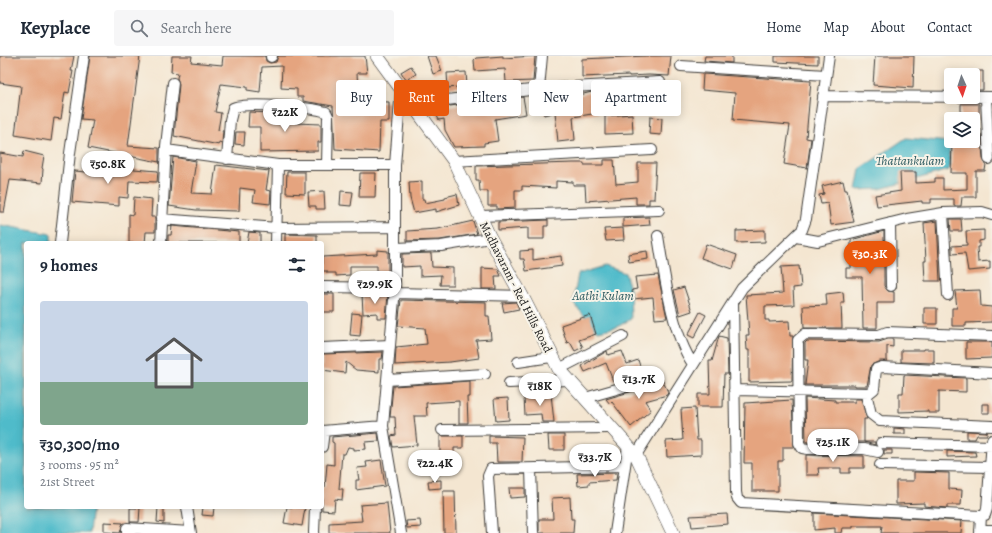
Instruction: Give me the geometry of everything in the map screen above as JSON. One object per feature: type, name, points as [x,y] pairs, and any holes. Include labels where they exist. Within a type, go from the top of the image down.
[{"type":"main road","name":"Madhavaram - Red Hills Road","points":[[377,56],[394,80]]},
{"type":"main road","name":"Madhavaram - Red Hills Road","points":[[422,116],[454,161],[490,238],[522,296],[551,357],[568,380],[632,451],[674,533]]},
{"type":"street","points":[[60,241],[70,153],[84,56]]},
{"type":"street","points":[[540,80],[542,56]]},
{"type":"street","points":[[615,533],[625,466],[632,451],[693,364],[742,288],[802,230],[806,219],[829,56]]},
{"type":"street","points":[[680,66],[826,75]]},
{"type":"street","points":[[161,241],[161,219],[166,150],[173,83]]},
{"type":"street","points":[[449,100],[529,90]]},
{"type":"street","points":[[823,96],[989,98],[989,159]]},
{"type":"street","points":[[227,159],[230,120],[233,108],[243,104],[264,105],[326,112],[328,116],[327,165]]},
{"type":"street","points":[[399,116],[395,165],[395,290],[383,426],[401,533]]},
{"type":"street","points":[[166,150],[278,166],[395,165]]},
{"type":"street","points":[[454,161],[652,150]]},
{"type":"street","points":[[276,241],[278,166]]},
{"type":"street","points":[[480,216],[659,210]]},
{"type":"street","points":[[796,237],[818,241],[890,223],[943,213],[982,212],[992,215]]},
{"type":"street","points":[[943,213],[948,295]]},
{"type":"street","points":[[161,219],[277,228],[395,227]]},
{"type":"street","points":[[890,223],[891,286]]},
{"type":"street","points":[[658,236],[667,288],[682,346],[693,364]]},
{"type":"street","points":[[396,248],[441,246],[490,238]]},
{"type":"street","points":[[324,287],[522,296]]},
{"type":"street","points":[[733,301],[736,492],[737,498],[741,503],[985,515],[990,483],[992,440]]},
{"type":"street","points":[[992,336],[887,332],[879,335],[805,334],[798,340],[798,438],[802,448],[864,449],[879,447],[992,449]]},
{"type":"street","points":[[559,369],[623,336]]},
{"type":"street","points":[[324,348],[390,345]]},
{"type":"street","points":[[518,362],[551,357]]},
{"type":"street","points":[[734,390],[866,393],[872,392],[876,369],[882,367],[992,373]]},
{"type":"street","points":[[387,380],[484,374]]},
{"type":"street","points":[[509,383],[568,380]]},
{"type":"street","points":[[585,398],[641,382]]},
{"type":"street","points":[[866,393],[871,414],[880,421],[992,426]]},
{"type":"street","points":[[324,431],[383,426]]},
{"type":"street","points":[[442,430],[611,428]]},
{"type":"street","points":[[880,465],[990,467]]},
{"type":"street","points":[[492,533],[489,472],[491,469],[625,466]]},
{"type":"street","points":[[531,469],[533,533]]},
{"type":"street","points":[[127,533],[127,528],[191,533],[187,509]]},
{"type":"street","points":[[314,533],[315,509]]},
{"type":"street","points":[[981,516],[980,531],[992,530]]},
{"type":"water","name":"Thattankulam","points":[[906,138],[944,141],[944,148],[950,148],[949,170],[880,189],[856,190],[860,169]]},
{"type":"water","points":[[0,225],[51,234],[51,241],[24,241],[24,509],[92,509],[89,533],[0,533]]},
{"type":"water","name":"Aathi Kulam","points":[[605,266],[625,273],[630,289],[631,319],[617,327],[598,331],[573,303],[578,274]]},
{"type":"building","points":[[0,56],[74,56],[69,93],[65,92],[61,119],[54,118],[51,141],[15,135],[21,86],[0,83]]},
{"type":"building","points":[[90,56],[140,56],[128,146],[159,148],[159,162],[88,148],[93,120],[81,119]]},
{"type":"building","points":[[172,56],[192,56],[191,62],[222,65],[223,56],[265,56],[266,61],[270,63],[276,62],[278,56],[365,56],[367,73],[357,73],[357,80],[336,80],[336,116],[386,116],[386,102],[389,102],[389,122],[380,122],[379,152],[335,149],[333,106],[303,101],[303,97],[297,97],[297,89],[281,88],[282,66],[262,67],[260,92],[247,90],[247,87],[221,84],[215,112],[221,113],[218,130],[223,131],[222,143],[219,142],[219,145],[174,136],[179,84],[177,78],[178,73],[171,72]]},
{"type":"building","points":[[427,56],[436,56],[442,71],[433,74]]},
{"type":"building","points":[[535,56],[533,80],[521,81],[521,80],[506,80],[505,69],[475,71],[474,60],[476,58]]},
{"type":"building","points":[[671,56],[669,76],[629,75],[582,77],[582,59]]},
{"type":"building","points":[[705,56],[732,56],[732,63],[704,61]]},
{"type":"building","points":[[775,56],[818,56],[818,64],[775,62]]},
{"type":"building","points":[[875,56],[914,56],[913,88],[873,85]]},
{"type":"building","points":[[411,66],[416,74],[406,80],[401,72]]},
{"type":"building","points":[[980,71],[983,71],[983,90],[980,90]]},
{"type":"building","points":[[466,72],[467,80],[457,80],[457,87],[449,88],[447,73]]},
{"type":"building","points":[[703,74],[811,81],[806,138],[811,139],[807,168],[784,164],[790,125],[733,120],[735,93],[702,90]]},
{"type":"building","points":[[591,92],[591,114],[583,115],[583,94]]},
{"type":"building","points":[[521,97],[523,97],[526,114],[521,115]]},
{"type":"building","points":[[961,104],[979,104],[979,112],[961,112]]},
{"type":"building","points":[[457,105],[457,116],[514,116],[495,119],[498,141],[484,143],[484,146],[454,147],[445,130],[444,119],[439,120],[437,116],[449,116],[449,106]]},
{"type":"building","points":[[249,112],[295,114],[295,123],[321,124],[321,142],[318,142],[318,151],[260,152],[260,127],[248,127]]},
{"type":"building","points":[[555,116],[579,116],[573,117],[575,140],[558,142]]},
{"type":"building","points":[[605,116],[632,116],[633,133],[605,134]]},
{"type":"building","points":[[650,117],[662,118],[661,135],[649,134]]},
{"type":"building","points":[[236,132],[245,132],[244,145],[235,144]]},
{"type":"building","points":[[981,134],[983,159],[986,164],[985,171],[976,171],[976,197],[962,197],[961,206],[954,206],[954,199],[931,199],[931,203],[922,203],[922,201],[877,206],[875,195],[901,191],[900,172],[916,172],[916,183],[935,182],[935,178],[943,178],[943,190],[967,189],[967,173],[951,173],[952,148],[980,148]]},
{"type":"building","points":[[24,151],[44,156],[42,183],[10,180],[4,212],[0,212],[0,153],[23,157]]},
{"type":"building","points":[[173,157],[196,161],[191,193],[212,194],[216,165],[269,171],[266,190],[271,191],[270,204],[253,202],[255,190],[240,188],[239,211],[196,210],[169,206]]},
{"type":"building","points":[[604,160],[614,160],[616,184],[638,182],[638,163],[656,163],[654,199],[649,199],[649,204],[636,204],[636,197],[586,201],[585,185],[573,185],[573,182],[556,181],[556,188],[522,186],[522,190],[515,190],[515,208],[497,209],[497,206],[488,206],[488,191],[480,191],[479,180],[476,180],[476,166],[573,163],[584,163],[584,165],[604,165]]},
{"type":"building","points":[[109,167],[158,171],[157,182],[129,181],[128,198],[119,197],[119,206],[72,202],[75,171],[108,174]]},
{"type":"building","points":[[287,172],[305,172],[305,194],[286,193]]},
{"type":"building","points":[[360,173],[376,173],[375,197],[359,197]]},
{"type":"building","points":[[422,181],[422,199],[424,199],[425,203],[445,199],[445,197],[457,194],[459,205],[436,212],[436,209],[414,213],[410,198],[409,182]]},
{"type":"building","points":[[843,181],[845,190],[847,190],[854,222],[831,225],[828,203],[821,204],[819,195],[824,194],[822,186]]},
{"type":"building","points":[[324,191],[325,209],[316,209],[316,206],[309,206],[308,192]]},
{"type":"building","points":[[341,191],[353,192],[351,206],[340,205]]},
{"type":"building","points":[[134,197],[152,199],[151,217],[155,217],[155,232],[146,232],[145,241],[129,241],[129,214],[133,215]]},
{"type":"building","points":[[649,217],[650,225],[623,227],[623,218]]},
{"type":"building","points":[[950,219],[961,219],[962,231],[951,231]]},
{"type":"building","points":[[548,220],[548,226],[544,226],[544,239],[528,239],[528,228],[498,230],[498,222]]},
{"type":"building","points":[[473,221],[477,234],[440,240],[407,241],[407,231],[438,229]]},
{"type":"building","points":[[937,221],[940,281],[925,281],[924,261],[926,261],[924,223]]},
{"type":"building","points":[[172,226],[239,232],[239,241],[168,241],[168,235],[171,235]]},
{"type":"building","points":[[623,228],[624,240],[606,241],[604,229]]},
{"type":"building","points":[[765,230],[765,242],[736,243],[736,231]]},
{"type":"building","points":[[984,230],[984,240],[979,241],[979,247],[977,247],[978,262],[990,261],[990,269],[968,271],[965,253],[952,254],[952,246],[967,245],[966,231]]},
{"type":"building","points":[[884,231],[884,286],[888,291],[894,292],[894,303],[877,303],[877,328],[863,328],[862,277],[846,277],[846,268],[851,268],[851,240]]},
{"type":"building","points":[[249,232],[260,233],[260,241],[247,241]]},
{"type":"building","points":[[285,234],[317,235],[317,241],[285,241]]},
{"type":"building","points":[[706,244],[737,255],[733,269],[701,258]]},
{"type":"building","points":[[377,250],[388,251],[388,272],[377,272],[377,266],[350,266],[350,275],[336,276],[336,273],[327,273],[327,271],[324,271],[324,257],[377,254]]},
{"type":"building","points":[[533,250],[533,260],[561,256],[562,266],[526,271],[524,259],[520,259],[520,251]]},
{"type":"building","points":[[647,251],[648,259],[629,262],[628,254]]},
{"type":"building","points":[[431,253],[432,267],[453,268],[453,285],[440,285],[441,275],[420,276],[420,266],[402,267],[402,254]]},
{"type":"building","points":[[799,266],[801,287],[793,288],[794,305],[765,306],[765,320],[769,320],[769,322],[789,321],[790,336],[793,336],[792,381],[749,382],[749,350],[747,350],[746,335],[749,335],[746,295],[783,293],[781,267]]},
{"type":"building","points":[[482,268],[498,269],[501,276],[495,276],[496,289],[482,289]]},
{"type":"building","points":[[658,275],[667,318],[655,319],[653,297],[633,299],[632,290],[637,289],[635,277]]},
{"type":"building","points":[[684,287],[692,311],[680,315],[674,290]]},
{"type":"building","points":[[980,290],[981,306],[992,307],[992,322],[966,323],[966,326],[952,326],[952,308],[957,308],[955,291]]},
{"type":"building","points":[[843,292],[844,303],[841,303],[842,328],[804,328],[803,306],[827,305],[826,294]]},
{"type":"building","points":[[324,294],[334,294],[334,312],[324,312]]},
{"type":"building","points":[[362,294],[388,294],[386,318],[377,318],[377,313],[363,314]]},
{"type":"building","points":[[401,300],[486,302],[486,316],[489,316],[491,339],[476,340],[479,358],[450,362],[395,365],[396,347],[427,344],[425,328],[398,326]]},
{"type":"building","points":[[516,302],[519,309],[504,312],[502,303]]},
{"type":"building","points":[[924,308],[937,308],[937,324],[924,324]]},
{"type":"building","points":[[700,312],[706,315],[694,338],[688,335]]},
{"type":"building","points":[[352,313],[362,314],[360,336],[350,335]]},
{"type":"building","points":[[590,315],[596,334],[579,340],[583,347],[575,351],[570,342],[567,343],[561,325]]},
{"type":"building","points":[[719,336],[727,338],[728,374],[724,374],[723,407],[698,407],[698,394],[710,394],[709,361],[712,361]]},
{"type":"building","points":[[893,339],[893,347],[887,346],[887,361],[880,361],[871,365],[867,386],[805,385],[808,360],[805,360],[805,343],[807,341],[879,342]]},
{"type":"building","points":[[966,342],[992,342],[992,358],[966,359]]},
{"type":"building","points":[[934,349],[934,363],[901,362],[901,350]]},
{"type":"building","points":[[607,351],[608,355],[622,351],[627,364],[638,360],[641,369],[613,381],[606,363],[585,372],[582,366]]},
{"type":"building","points":[[383,352],[382,359],[379,359],[379,372],[356,370],[346,362],[345,373],[324,370],[324,354]]},
{"type":"building","points":[[660,375],[668,392],[667,395],[645,401],[651,410],[631,427],[612,402],[610,404],[606,399],[643,388],[647,384],[647,380]]},
{"type":"building","points":[[904,375],[966,378],[966,392],[939,391],[939,413],[928,413],[928,411],[899,412],[899,393],[903,393]]},
{"type":"building","points":[[470,381],[470,397],[467,397],[468,423],[459,423],[459,401],[426,403],[427,416],[414,416],[417,445],[393,447],[391,436],[396,435],[395,417],[390,417],[393,386]]},
{"type":"building","points":[[551,394],[554,422],[542,422],[541,414],[525,415],[524,398]]},
{"type":"building","points":[[508,398],[509,420],[496,421],[494,399]]},
{"type":"building","points":[[805,398],[835,400],[835,402],[855,402],[855,399],[861,399],[867,419],[864,419],[864,442],[806,442]]},
{"type":"building","points":[[792,400],[794,447],[783,447],[783,461],[778,461],[778,491],[752,491],[752,463],[744,463],[745,403]]},
{"type":"building","points":[[982,404],[989,404],[989,413],[982,413]]},
{"type":"building","points":[[695,408],[697,440],[701,440],[701,455],[667,457],[666,441],[683,440],[681,409]]},
{"type":"building","points":[[894,428],[905,429],[905,434],[894,434]]},
{"type":"building","points":[[967,431],[987,432],[987,435],[977,435],[975,439],[967,439]]},
{"type":"building","points":[[378,433],[379,441],[365,442],[366,449],[354,450],[354,448],[348,447],[345,454],[342,454],[339,489],[343,489],[342,500],[335,499],[334,511],[322,510],[324,509],[324,487],[327,464],[334,465],[334,443],[332,442],[332,437]]},
{"type":"building","points":[[548,435],[564,435],[564,450],[549,450]]},
{"type":"building","points":[[440,436],[463,436],[463,448],[454,448],[454,461],[440,461]]},
{"type":"building","points":[[489,436],[523,437],[522,462],[497,462],[496,443],[489,443]]},
{"type":"building","points":[[864,442],[875,442],[875,445]]},
{"type":"building","points":[[884,450],[892,450],[892,454],[884,454]]},
{"type":"building","points":[[947,451],[975,452],[976,456],[947,457]]},
{"type":"building","points":[[806,455],[864,456],[864,468],[850,468],[850,473],[841,473],[841,468],[818,468],[819,475],[806,475]]},
{"type":"building","points":[[381,460],[385,486],[356,490],[356,480],[359,480],[357,468],[367,467],[366,462]]},
{"type":"building","points":[[914,472],[949,473],[949,489],[962,490],[961,505],[947,505],[947,508],[924,506],[924,503],[896,504],[896,481],[914,481]]},
{"type":"building","points":[[617,473],[616,480],[589,482],[589,485],[578,486],[577,474]]},
{"type":"building","points":[[441,480],[441,488],[429,489],[428,481]]},
{"type":"building","points":[[509,488],[525,488],[525,497],[510,498]]},
{"type":"building","points":[[443,491],[455,491],[456,533],[444,533]]},
{"type":"building","points":[[570,497],[571,519],[574,519],[573,533],[539,533],[539,519],[553,519],[552,498]]},
{"type":"building","points":[[387,503],[390,533],[329,533],[329,523],[362,521],[360,505]]},
{"type":"building","points":[[130,509],[140,509],[139,522],[130,522]]},
{"type":"building","points":[[158,509],[164,509],[164,523],[157,522]]},
{"type":"building","points":[[203,509],[214,509],[213,516],[202,515]]},
{"type":"building","points":[[287,509],[305,509],[302,526],[284,523]]},
{"type":"building","points":[[814,513],[962,521],[961,533],[881,533],[882,526],[853,526],[853,528],[842,528],[841,533],[835,533],[835,528],[814,530]]},
{"type":"building","points":[[727,514],[728,524],[692,527],[690,516]]},
{"type":"building","points":[[420,520],[421,527],[407,528],[406,521]]},
{"type":"building","points":[[104,522],[123,523],[120,533],[104,532]]}]
